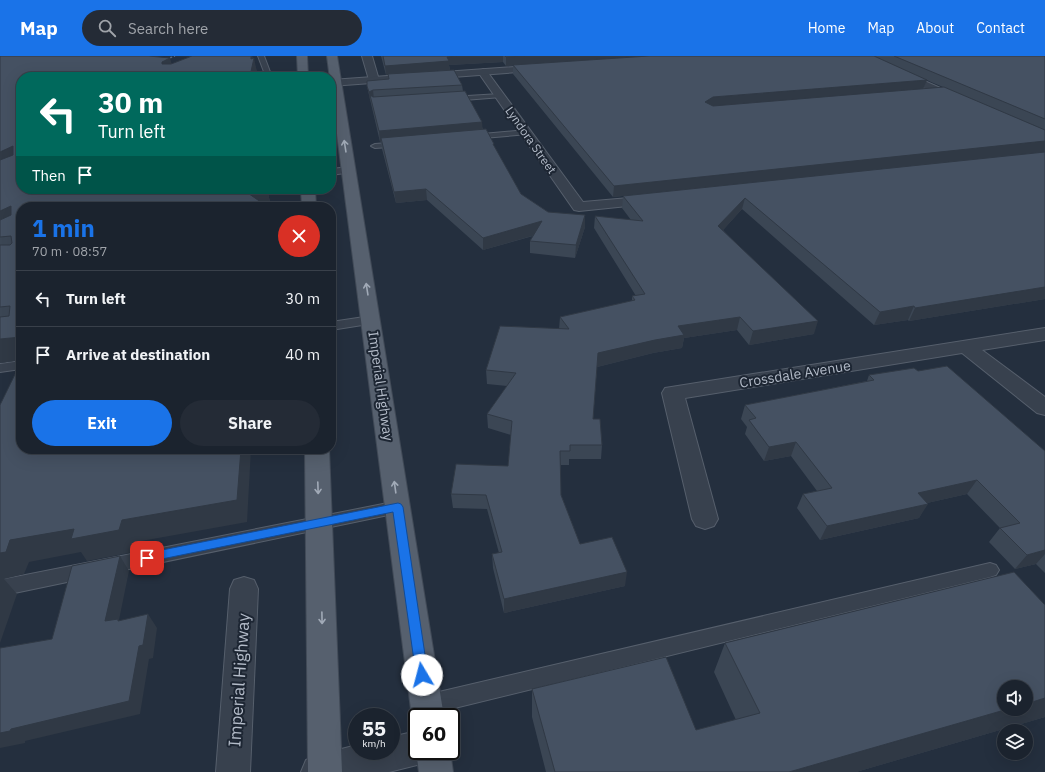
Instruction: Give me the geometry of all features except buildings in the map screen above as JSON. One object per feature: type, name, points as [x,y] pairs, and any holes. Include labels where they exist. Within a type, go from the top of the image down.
[{"type":"main road","points":[[302,56],[303,72]]},
{"type":"main road","name":"Imperial Highway","points":[[332,56],[333,72]]},
{"type":"main road","name":"Imperial Highway","points":[[336,121],[340,171],[372,320],[427,708]]},
{"type":"main road","points":[[317,454],[320,522],[323,771]]},
{"type":"main road","points":[[434,760],[436,772]]},
{"type":"street","points":[[367,56],[374,80]]},
{"type":"street","points":[[860,56],[969,104]]},
{"type":"street","points":[[336,83],[554,67]]},
{"type":"street","name":"Lyndora Street","points":[[483,72],[579,207],[666,198]]},
{"type":"street","points":[[917,94],[941,92]]},
{"type":"street","name":"Crossdale Avenue","points":[[704,519],[673,393],[1045,334]]},
{"type":"street","points":[[966,347],[1045,408]]},
{"type":"street","name":"Imperial Highway","points":[[233,772],[244,588]]},
{"type":"street","points":[[323,771],[408,750]]},
{"type":"lane","points":[[261,56],[267,72]]},
{"type":"lane","points":[[441,100],[500,96]]},
{"type":"lane","points":[[463,137],[526,132]]},
{"type":"lane","points":[[375,146],[412,142]]},
{"type":"lane","points":[[336,325],[372,320]]},
{"type":"lane","points":[[0,368],[16,366]]},
{"type":"lane","points":[[0,588],[398,507]]},
{"type":"lane","points":[[439,708],[990,570]]},
{"type":"railway","points":[[159,62],[175,56]]},
{"type":"route","points":[[147,558],[398,507],[422,675]]}]
